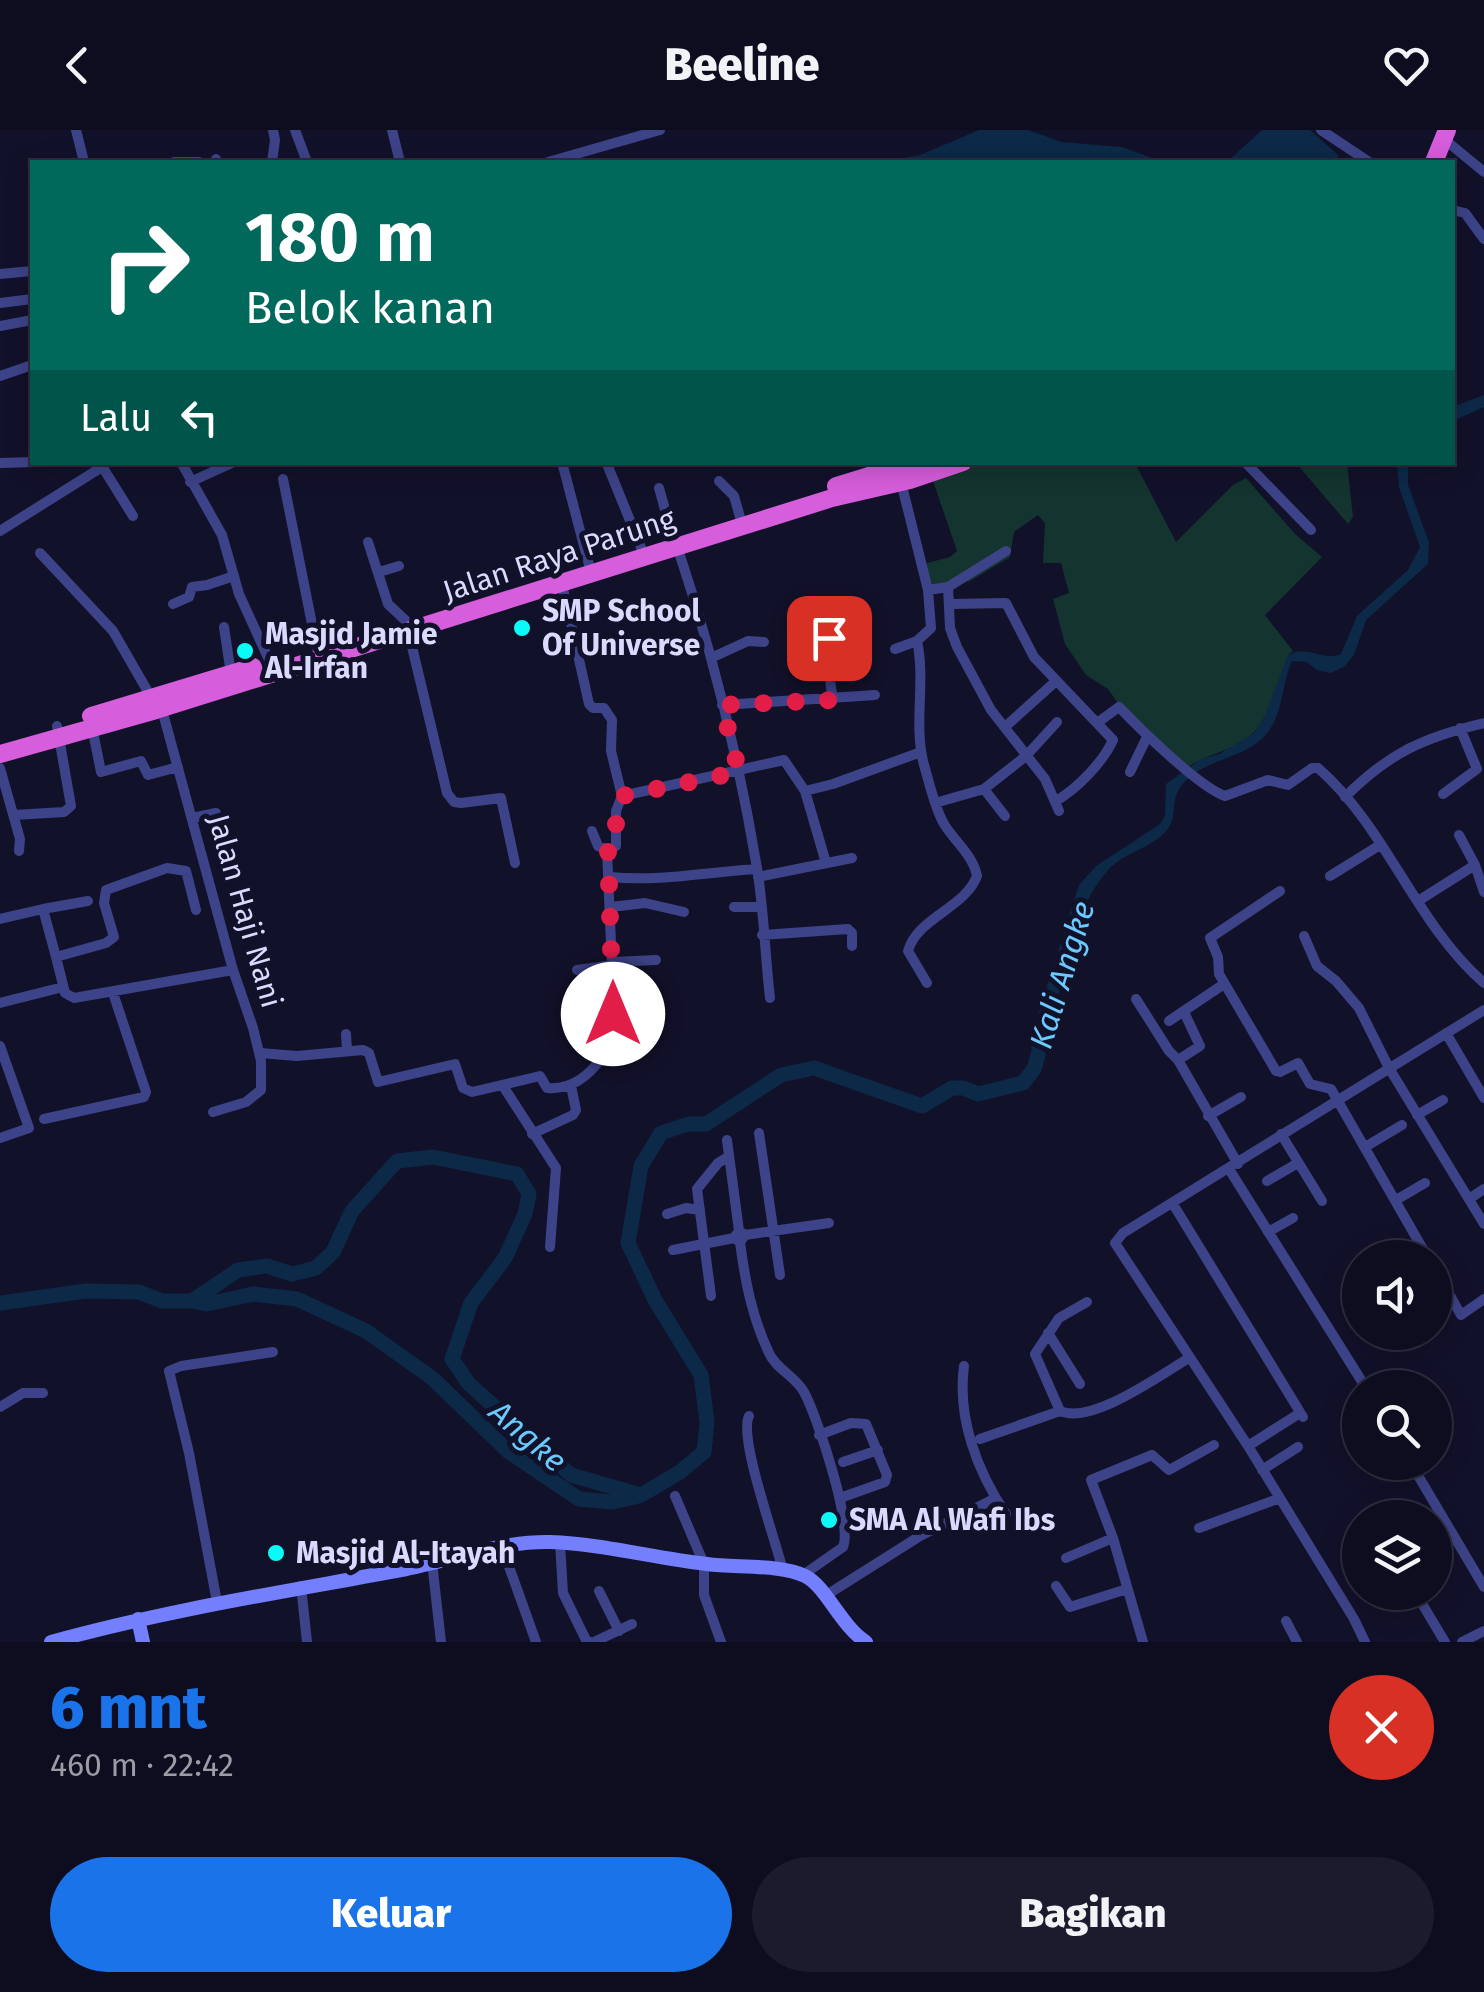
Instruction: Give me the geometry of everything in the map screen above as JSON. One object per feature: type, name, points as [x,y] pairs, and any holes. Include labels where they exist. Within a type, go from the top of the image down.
[{"type":"highway","points":[[1427,160],[1443,133]]},
{"type":"highway","points":[[1435,160],[1443,133]]},
{"type":"highway","name":"Jalan Raya Parung","points":[[156,700],[407,626],[589,565],[675,542],[905,465]]},
{"type":"highway","name":"Jalan Raya Parung","points":[[0,744],[90,722],[270,662],[562,584],[740,517],[901,482],[954,465]]},
{"type":"highway","name":"Jalan Raya Parung","points":[[0,754],[58,731]]},
{"type":"main road","points":[[51,1642],[217,1602],[502,1548],[560,1544],[636,1550],[704,1564],[802,1575],[866,1642]]},
{"type":"main road","points":[[138,1619],[144,1642]]},
{"type":"street","points":[[76,130],[84,160]]},
{"type":"street","points":[[272,160],[273,130]]},
{"type":"street","points":[[295,130],[306,160]]},
{"type":"street","points":[[392,130],[400,160]]},
{"type":"street","points":[[554,160],[660,130]]},
{"type":"street","points":[[1321,130],[1366,160]]},
{"type":"street","points":[[1443,133],[1484,172]]},
{"type":"street","points":[[1455,211],[1465,213],[1484,239]]},
{"type":"street","points":[[0,274],[30,272]]},
{"type":"street","points":[[0,303],[30,299]]},
{"type":"street","points":[[0,326],[30,320]]},
{"type":"street","points":[[0,376],[30,366]]},
{"type":"street","points":[[0,463],[30,462]]},
{"type":"street","points":[[0,531],[101,465],[133,516]]},
{"type":"street","points":[[182,465],[222,536],[234,576],[270,662]]},
{"type":"street","points":[[190,482],[226,465]]},
{"type":"street","points":[[563,465],[589,565]]},
{"type":"street","points":[[608,465],[642,550]]},
{"type":"street","points":[[1248,465],[1311,530]]},
{"type":"street","points":[[283,479],[316,649]]},
{"type":"street","points":[[718,481],[734,496],[740,517]]},
{"type":"street","points":[[895,649],[931,628],[928,590],[901,482]]},
{"type":"street","points":[[659,488],[707,634],[739,772],[738,801],[758,873],[770,998]]},
{"type":"street","points":[[368,542],[388,604],[407,626],[447,793],[454,802],[461,803],[501,798],[515,863]]},
{"type":"street","points":[[928,590],[948,587],[1006,551]]},
{"type":"street","name":"Jalan Haji Nani","points":[[40,553],[112,631],[156,700],[178,767],[260,1054],[261,1090],[256,1097],[213,1112]]},
{"type":"street","points":[[380,572],[399,566]]},
{"type":"street","points":[[172,604],[189,598],[192,587],[234,576]]},
{"type":"street","points":[[562,584],[589,704],[607,710],[612,720],[611,751],[622,796],[616,811],[616,846],[608,850],[598,846],[592,830]]},
{"type":"street","points":[[948,587],[952,637],[977,687],[1058,806],[1113,742],[1055,682],[1025,643],[1004,601],[951,604]]},
{"type":"street","points":[[224,626],[230,674]]},
{"type":"street","points":[[833,700],[824,641],[854,638]]},
{"type":"street","points":[[712,658],[748,640],[764,642]]},
{"type":"street","points":[[916,640],[920,658],[921,752],[935,802],[953,838],[974,864],[977,876],[969,890],[908,946],[927,983]]},
{"type":"street","points":[[1005,728],[1055,682]]},
{"type":"street","points":[[722,705],[875,695]]},
{"type":"street","points":[[1097,723],[1118,707],[1147,737],[1213,792],[1224,796],[1268,780],[1294,783],[1315,767],[1345,797],[1459,960],[1484,984]]},
{"type":"street","points":[[90,722],[102,772],[141,761],[148,775],[178,767]]},
{"type":"street","points":[[935,802],[984,789],[1026,756],[1057,722]]},
{"type":"street","points":[[1345,797],[1402,750],[1460,728],[1484,724]]},
{"type":"street","points":[[1444,794],[1477,769],[1460,728]]},
{"type":"street","points":[[14,815],[70,809],[58,731]]},
{"type":"street","points":[[1130,772],[1147,737]]},
{"type":"street","points":[[804,790],[833,784],[921,752]]},
{"type":"street","points":[[622,796],[784,760],[804,790],[826,863]]},
{"type":"street","points":[[0,768],[20,840],[19,851]]},
{"type":"street","points":[[984,789],[1004,816]]},
{"type":"street","points":[[192,818],[216,813]]},
{"type":"street","points":[[1460,836],[1476,865],[1484,892]]},
{"type":"street","points":[[1330,876],[1380,845]]},
{"type":"street","points":[[573,1024],[614,1012],[608,850]]},
{"type":"street","points":[[610,877],[646,880],[682,874],[758,873],[852,858]]},
{"type":"street","points":[[1418,901],[1476,865]]},
{"type":"street","points":[[56,957],[111,941],[114,938],[104,903],[106,890],[167,868],[186,871],[196,910]]},
{"type":"street","points":[[1280,891],[1210,938],[1224,984],[1276,1071],[1298,1063],[1310,1084],[1328,1086],[1418,1240]]},
{"type":"street","points":[[0,919],[88,900]]},
{"type":"street","points":[[611,907],[645,903],[684,912]]},
{"type":"street","points":[[734,907],[760,906]]},
{"type":"street","points":[[43,909],[68,997],[113,993],[233,970]]},
{"type":"street","points":[[762,935],[848,929],[852,946]]},
{"type":"street","points":[[1304,936],[1318,966],[1359,1008],[1390,1068],[1484,1224]]},
{"type":"street","points":[[577,970],[656,960]]},
{"type":"street","points":[[1169,1021],[1224,984]]},
{"type":"street","points":[[0,1004],[63,987]]},
{"type":"street","points":[[44,1119],[144,1096],[146,1092],[113,993]]},
{"type":"street","points":[[1136,998],[1178,1060],[1268,1232],[1355,1370]]},
{"type":"street","points":[[1365,1642],[1248,1446],[1115,1243],[1123,1233],[1484,1010]]},
{"type":"street","points":[[1178,1060],[1200,1046],[1184,1012]]},
{"type":"street","points":[[260,1054],[369,1052],[378,1082],[455,1064],[467,1091],[540,1076],[550,1089],[571,1086],[602,1057],[599,1019]]},
{"type":"street","points":[[1446,1033],[1484,1098]]},
{"type":"street","points":[[346,1034],[347,1050]]},
{"type":"street","points":[[0,1046],[29,1128],[0,1138]]},
{"type":"street","points":[[503,1086],[556,1168],[550,1247]]},
{"type":"street","points":[[532,1134],[574,1115],[571,1086]]},
{"type":"street","points":[[1208,1116],[1242,1097]]},
{"type":"street","points":[[1417,1114],[1443,1100]]},
{"type":"street","points":[[1365,1147],[1402,1124]]},
{"type":"street","points":[[759,1133],[780,1275]]},
{"type":"street","points":[[1281,1134],[1322,1201]]},
{"type":"street","points":[[727,1140],[750,1305],[771,1358],[796,1380],[805,1394],[840,1498],[846,1530],[843,1546],[802,1575]]},
{"type":"street","points":[[686,1208],[718,1162],[728,1157]]},
{"type":"street","points":[[1267,1180],[1298,1163]]},
{"type":"street","points":[[1396,1200],[1425,1183]]},
{"type":"street","points":[[697,1189],[711,1296]]},
{"type":"street","points":[[1469,1199],[1484,1190]]},
{"type":"street","points":[[1172,1204],[1302,1415],[1248,1446]]},
{"type":"street","points":[[667,1214],[686,1208],[700,1210]]},
{"type":"street","points":[[1268,1232],[1293,1218]]},
{"type":"street","points":[[672,1250],[829,1222]]},
{"type":"street","points":[[1452,1300],[1460,1314],[1484,1299]]},
{"type":"street","points":[[1088,1302],[1060,1318],[1038,1346],[1035,1361],[1060,1411],[1072,1416],[1094,1410],[1189,1358]]},
{"type":"street","points":[[1048,1332],[1080,1384]]},
{"type":"street","points":[[217,1602],[169,1371],[273,1352]]},
{"type":"street","points":[[964,1366],[962,1406],[978,1456],[1006,1514]]},
{"type":"street","points":[[0,1407],[22,1394],[43,1393]]},
{"type":"street","points":[[980,1439],[1060,1411]]},
{"type":"street","points":[[750,1416],[746,1421],[749,1448],[783,1571]]},
{"type":"street","points":[[819,1435],[860,1422],[870,1430],[887,1475],[885,1482],[840,1498]]},
{"type":"street","points":[[1144,1642],[1091,1480],[1152,1455],[1169,1470],[1214,1445]]},
{"type":"street","points":[[1262,1470],[1298,1447]]},
{"type":"street","points":[[843,1462],[878,1450]]},
{"type":"street","points":[[1421,1480],[1484,1587]]},
{"type":"street","points":[[674,1496],[704,1564],[704,1595],[721,1642]]},
{"type":"street","points":[[825,1596],[920,1536],[996,1498]]},
{"type":"street","points":[[1198,1528],[1280,1498]]},
{"type":"street","points":[[1066,1558],[1113,1538]]},
{"type":"street","points":[[560,1544],[563,1593],[592,1642],[632,1624]]},
{"type":"street","points":[[502,1548],[536,1642]]},
{"type":"street","points":[[432,1562],[441,1642]]},
{"type":"street","points":[[301,1586],[307,1642]]},
{"type":"street","points":[[1056,1586],[1070,1607],[1127,1590]]},
{"type":"street","points":[[599,1591],[619,1631]]},
{"type":"street","points":[[1426,1610],[1445,1642]]},
{"type":"street","points":[[1286,1621],[1296,1642]]},
{"type":"street","points":[[1462,1642],[1484,1631]]},
{"type":"green space","points":[[978,465],[1136,465],[1176,542],[1233,485],[1246,478],[1295,534],[1322,557],[1265,615],[1293,651],[1257,728],[1232,747],[1188,767],[1122,709],[1108,689],[1086,675],[1065,644],[1053,599],[1069,593],[1061,563],[1043,563],[1045,523],[1038,515],[1014,532],[1010,557],[970,581],[934,588],[927,563],[957,551],[932,478]]},
{"type":"green space","points":[[1298,465],[1347,465],[1353,517],[1348,524]]},
{"type":"water","points":[[979,130],[1028,130],[1062,142],[1122,147],[1158,160],[892,160],[920,155]]},
{"type":"water","points":[[1262,130],[1310,130],[1338,155],[1338,160],[1229,160]]},
{"type":"water","points":[[1484,395],[1484,407],[1455,420],[1455,406]]},
{"type":"water","name":"Kali Angke","points":[[1397,465],[1408,465],[1408,485],[1429,542],[1428,564],[1366,620],[1354,655],[1345,666],[1331,673],[1317,670],[1307,662],[1292,661],[1277,716],[1268,732],[1251,747],[1190,777],[1178,791],[1167,830],[1110,868],[1094,889],[1072,939],[1038,1075],[1027,1070],[1032,1056],[1031,1037],[1079,885],[1096,866],[1160,824],[1165,816],[1166,784],[1201,759],[1219,754],[1253,734],[1263,720],[1288,656],[1301,651],[1327,656],[1341,654],[1357,616],[1408,570],[1420,547],[1399,487]]},
{"type":"waterway","name":"Angke","points":[[0,1303],[86,1291],[139,1292],[162,1301],[192,1301],[238,1270],[267,1266],[292,1274],[316,1268],[333,1252],[352,1211],[397,1161],[433,1157],[517,1174],[529,1194],[525,1214],[505,1258],[471,1303],[452,1359],[469,1384],[571,1475],[641,1495],[704,1452],[707,1422],[701,1375],[655,1300],[628,1243],[641,1166],[661,1133],[688,1124],[706,1124],[781,1075],[814,1068],[922,1106],[952,1088],[978,1094],[1023,1083],[1034,1069],[1038,1055]]},
{"type":"waterway","points":[[192,1301],[207,1304],[253,1294],[297,1299],[366,1331],[432,1378],[509,1452],[579,1499],[612,1502],[639,1496]]},
{"type":"place","name":"SMP School Of Universe","points":[[522,628]]},
{"type":"place","name":"Masjid Jamie Al-Irfan","points":[[245,651]]},
{"type":"place","name":"SMA Al Wafi Ibs","points":[[829,1520]]},
{"type":"place","name":"Masjid Al-Itayah","points":[[276,1553]]},
{"type":"route","points":[[613,1014],[608,850],[616,846],[616,811],[622,796],[739,772],[722,705],[833,700],[824,645],[829,638]]}]
